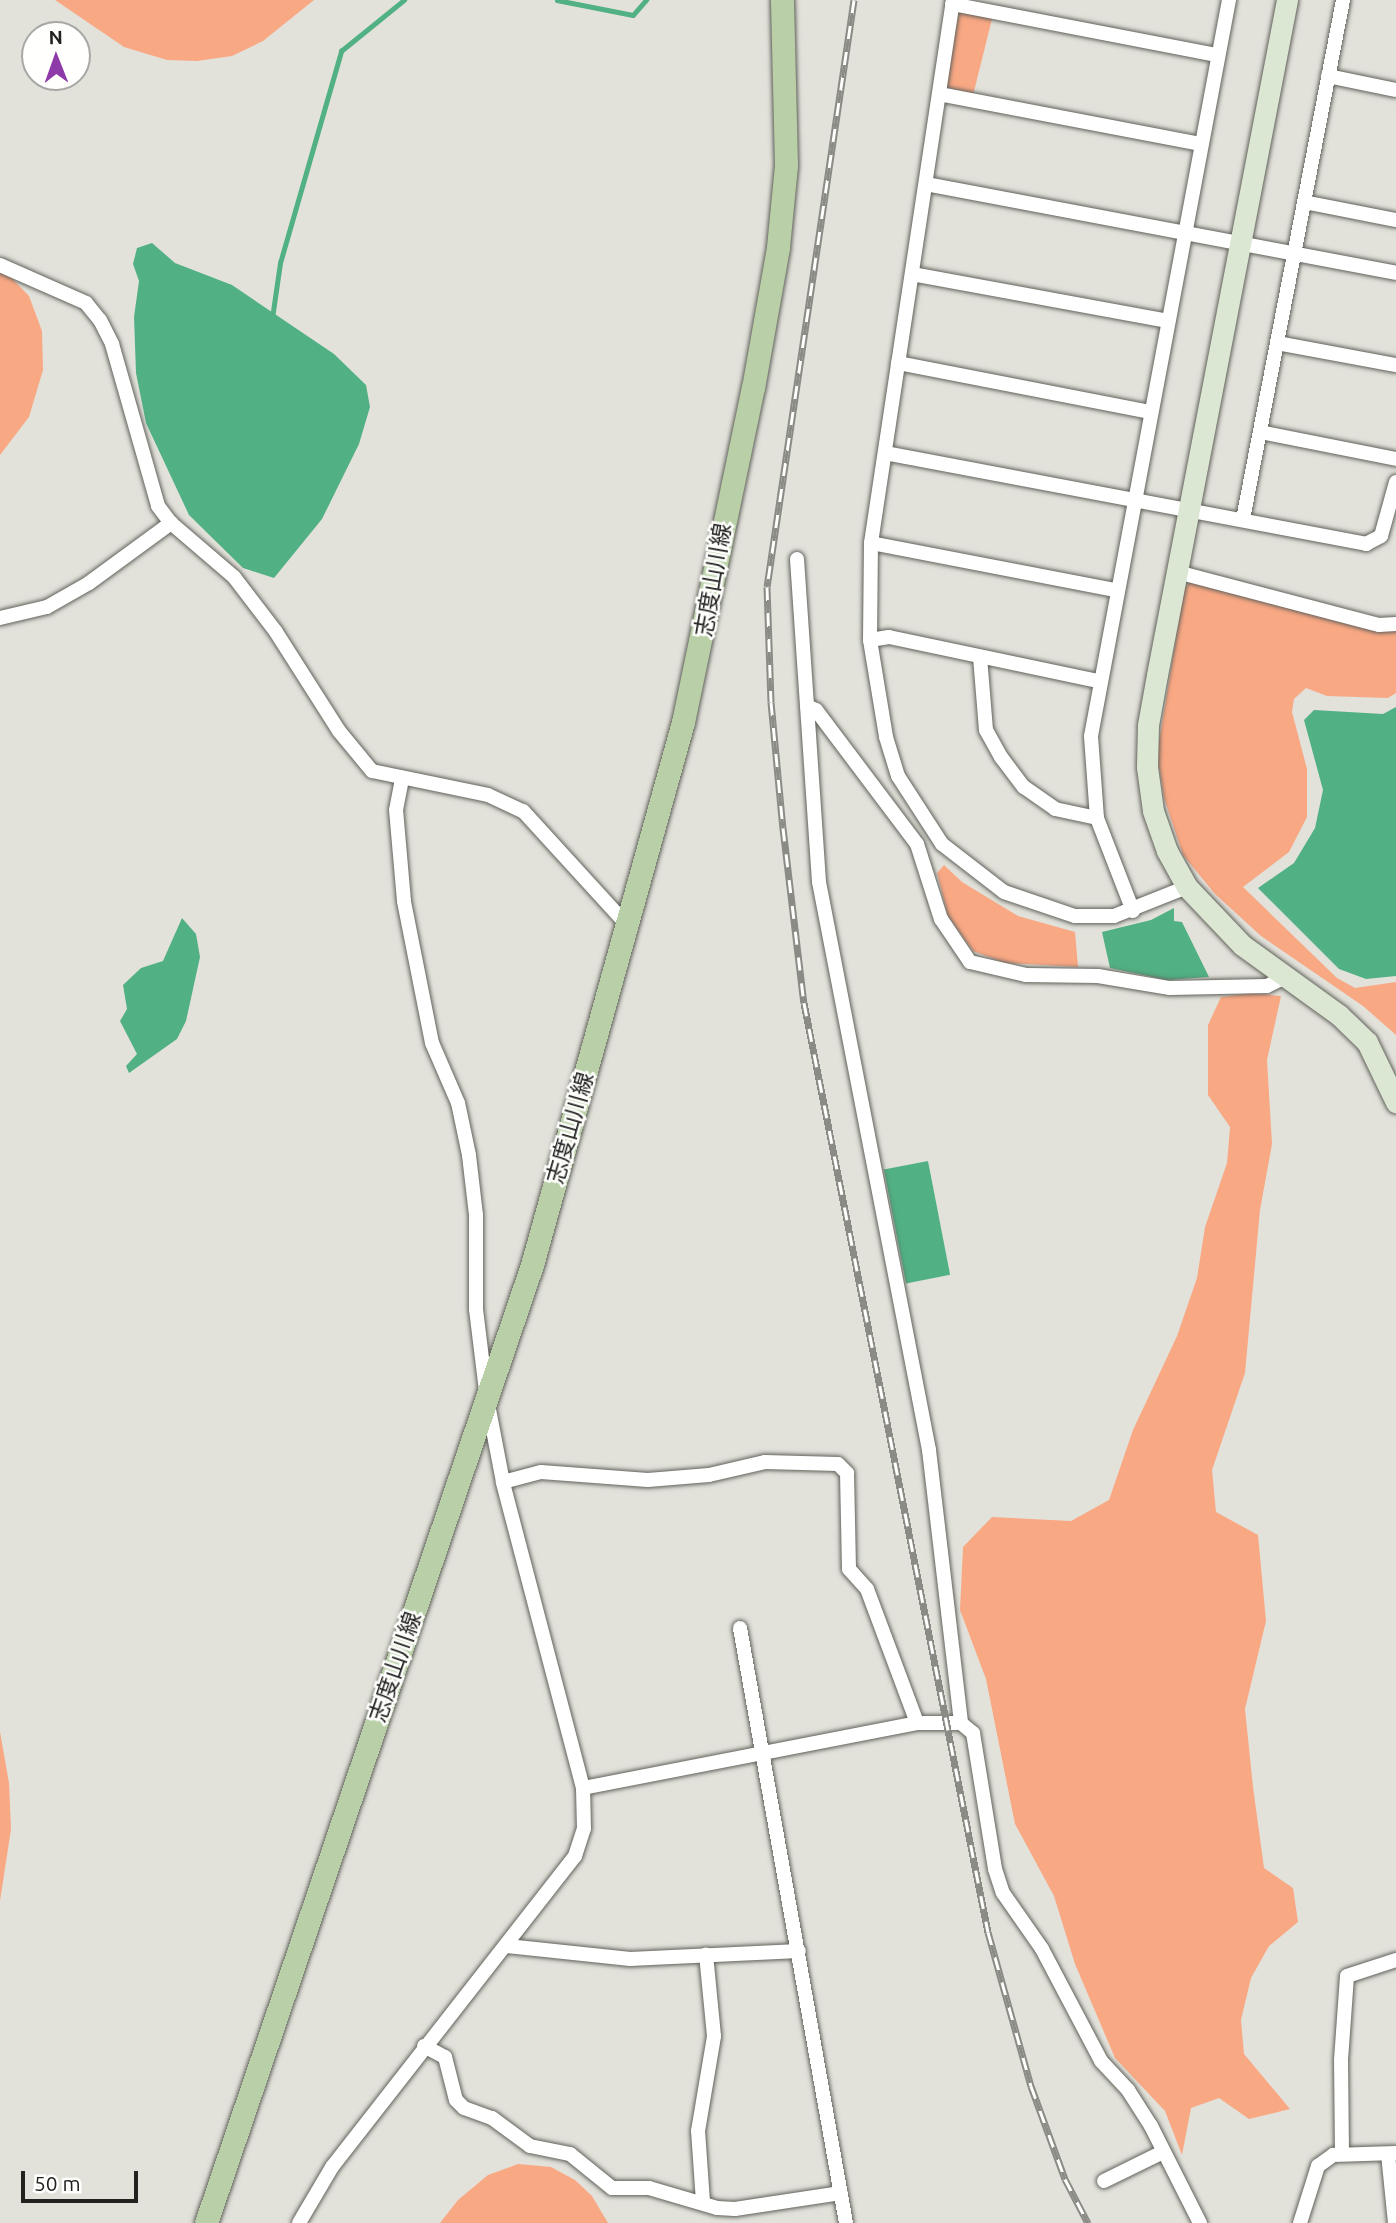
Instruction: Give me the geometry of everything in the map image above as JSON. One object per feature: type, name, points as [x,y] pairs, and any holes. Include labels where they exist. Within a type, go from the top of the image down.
[{"type":"main road","name":"志度山川線","points":[[206,2223],[532,1265],[696,671],[778,247],[786,165],[782,0]]},
{"type":"street","points":[[1133,911],[1097,818],[1091,736],[1098,681],[1229,0]]},
{"type":"street","points":[[1287,0],[1148,725],[1147,768],[1153,811],[1167,851],[1187,887],[1209,915],[1284,977],[1339,1015],[1367,1042],[1396,1102]]},
{"type":"street","points":[[1243,519],[1343,0]]},
{"type":"street","points":[[1187,887],[1133,911],[1075,916],[1044,909],[1004,892],[942,844],[898,776],[886,737],[870,640],[871,543],[952,2],[1217,55]]},
{"type":"street","points":[[1328,76],[1396,90]]},
{"type":"street","points":[[939,94],[1201,144]]},
{"type":"street","points":[[926,184],[1396,273]]},
{"type":"street","points":[[1304,202],[1394,220],[1396,204]]},
{"type":"street","points":[[0,265],[86,303],[100,320],[112,344],[158,506],[171,523],[234,577],[276,632],[339,731],[372,771],[488,795],[523,811],[627,925]]},
{"type":"street","points":[[912,274],[1167,321]]},
{"type":"street","points":[[1277,343],[1396,365]]},
{"type":"street","points":[[898,363],[1150,412]]},
{"type":"street","points":[[1259,432],[1396,459]]},
{"type":"street","points":[[885,453],[1366,544],[1381,536],[1396,482]]},
{"type":"street","points":[[0,618],[47,607],[89,583],[171,523]]},
{"type":"street","points":[[871,543],[1116,590]]},
{"type":"street","points":[[797,559],[819,882],[929,1450],[961,1723]]},
{"type":"street","points":[[1177,572],[1379,625],[1396,624]]},
{"type":"street","points":[[870,640],[889,638],[1098,681]]},
{"type":"street","points":[[980,656],[986,730],[1001,757],[1024,787],[1055,809],[1097,818]]},
{"type":"street","points":[[807,705],[816,710],[917,844],[941,919],[970,962],[1026,975],[1098,976],[1170,988],[1267,986],[1284,977]]},
{"type":"street","points":[[299,2223],[332,2166],[575,1856],[584,1829],[583,1788],[503,1482],[487,1399],[476,1309],[476,1215],[469,1155],[458,1103],[432,1043],[404,901],[396,810],[402,778]]},
{"type":"street","points":[[503,1482],[541,1472],[648,1480],[709,1475],[765,1462],[838,1464],[847,1473],[849,1569],[867,1589],[918,1723]]},
{"type":"street","points":[[740,1628],[846,2223]]},
{"type":"street","points":[[583,1788],[918,1723],[961,1723],[973,1733],[995,1869],[1003,1893],[1042,1949],[1101,2062],[1128,2090],[1200,2223]]},
{"type":"street","points":[[507,1946],[630,1959],[799,1951]]},
{"type":"street","points":[[703,2202],[698,2131],[713,2036],[706,1954]]},
{"type":"street","points":[[1342,2153],[1342,2019],[1347,1976],[1396,1960]]},
{"type":"street","points":[[424,2046],[445,2057],[456,2100],[464,2108],[492,2118],[530,2146],[570,2154],[612,2188],[649,2188],[735,2209],[841,2193]]},
{"type":"street","points":[[1104,2181],[1163,2152]]},
{"type":"street","points":[[1300,2223],[1318,2166],[1342,2153],[1392,2153],[1395,2223]]},
{"type":"shaded area","points":[[55,0],[314,0],[263,41],[232,56],[197,61],[167,60],[124,47],[91,25],[91,21],[86,21]]},
{"type":"shaded area","points":[[960,11],[992,19],[973,94],[941,86]]},
{"type":"shaded area","points":[[152,243],[175,263],[232,285],[334,354],[366,385],[370,407],[359,444],[322,519],[274,578],[243,568],[189,515],[146,423],[136,373],[134,317],[139,281],[133,264],[137,248]]},
{"type":"shaded area","points":[[0,266],[29,296],[42,331],[43,370],[29,417],[0,455]]},
{"type":"shaded area","points":[[1192,580],[1396,628],[1396,693],[1388,698],[1327,696],[1306,688],[1294,699],[1292,712],[1307,769],[1307,817],[1289,852],[1243,887],[1337,978],[1355,988],[1396,982],[1396,1035],[1363,1006],[1261,936],[1215,894],[1183,855],[1164,798],[1157,754],[1184,589]]},
{"type":"shaded area","points":[[1396,707],[1396,976],[1366,979],[1339,969],[1258,888],[1294,863],[1315,828],[1323,790],[1304,720],[1314,710],[1383,714]]},
{"type":"shaded area","points":[[944,865],[962,882],[1018,916],[1075,932],[1078,967],[1005,963],[973,951],[948,916],[937,873]]},
{"type":"shaded area","points":[[1174,908],[1174,921],[1182,922],[1209,977],[1167,980],[1110,968],[1102,932],[1151,920]]},
{"type":"shaded area","points":[[182,918],[196,934],[200,957],[186,1021],[177,1039],[129,1073],[126,1066],[137,1054],[120,1021],[127,1009],[123,985],[141,968],[163,961]]},
{"type":"shaded area","points":[[1251,993],[1281,996],[1267,1060],[1272,1144],[1260,1210],[1245,1373],[1212,1470],[1216,1512],[1258,1535],[1266,1621],[1245,1709],[1253,1787],[1264,1868],[1293,1888],[1298,1922],[1269,1946],[1251,1978],[1241,2020],[1244,2054],[1290,2109],[1249,2119],[1219,2098],[1191,2108],[1182,2155],[1165,2111],[1115,2058],[1075,1964],[1054,1896],[1015,1824],[986,1679],[960,1610],[963,1547],[992,1517],[1071,1521],[1109,1500],[1133,1430],[1177,1336],[1197,1278],[1205,1227],[1227,1163],[1230,1127],[1208,1095],[1208,1025],[1221,997]]},
{"type":"shaded area","points":[[928,1161],[950,1275],[906,1283],[884,1170]]},
{"type":"shaded area","points":[[0,1732],[9,1783],[11,1829],[0,1901]]},
{"type":"shaded area","points":[[518,2164],[551,2167],[575,2180],[592,2196],[608,2223],[440,2223],[458,2200],[488,2175]]},
{"type":"waterway","points":[[272,318],[280,263],[341,51],[404,0]]},
{"type":"waterway","points":[[557,0],[633,15],[646,0]]},
{"type":"railway","points":[[854,0],[767,587],[771,702],[783,828],[804,1003],[988,1932],[1031,2086],[1065,2179],[1088,2223]]}]
